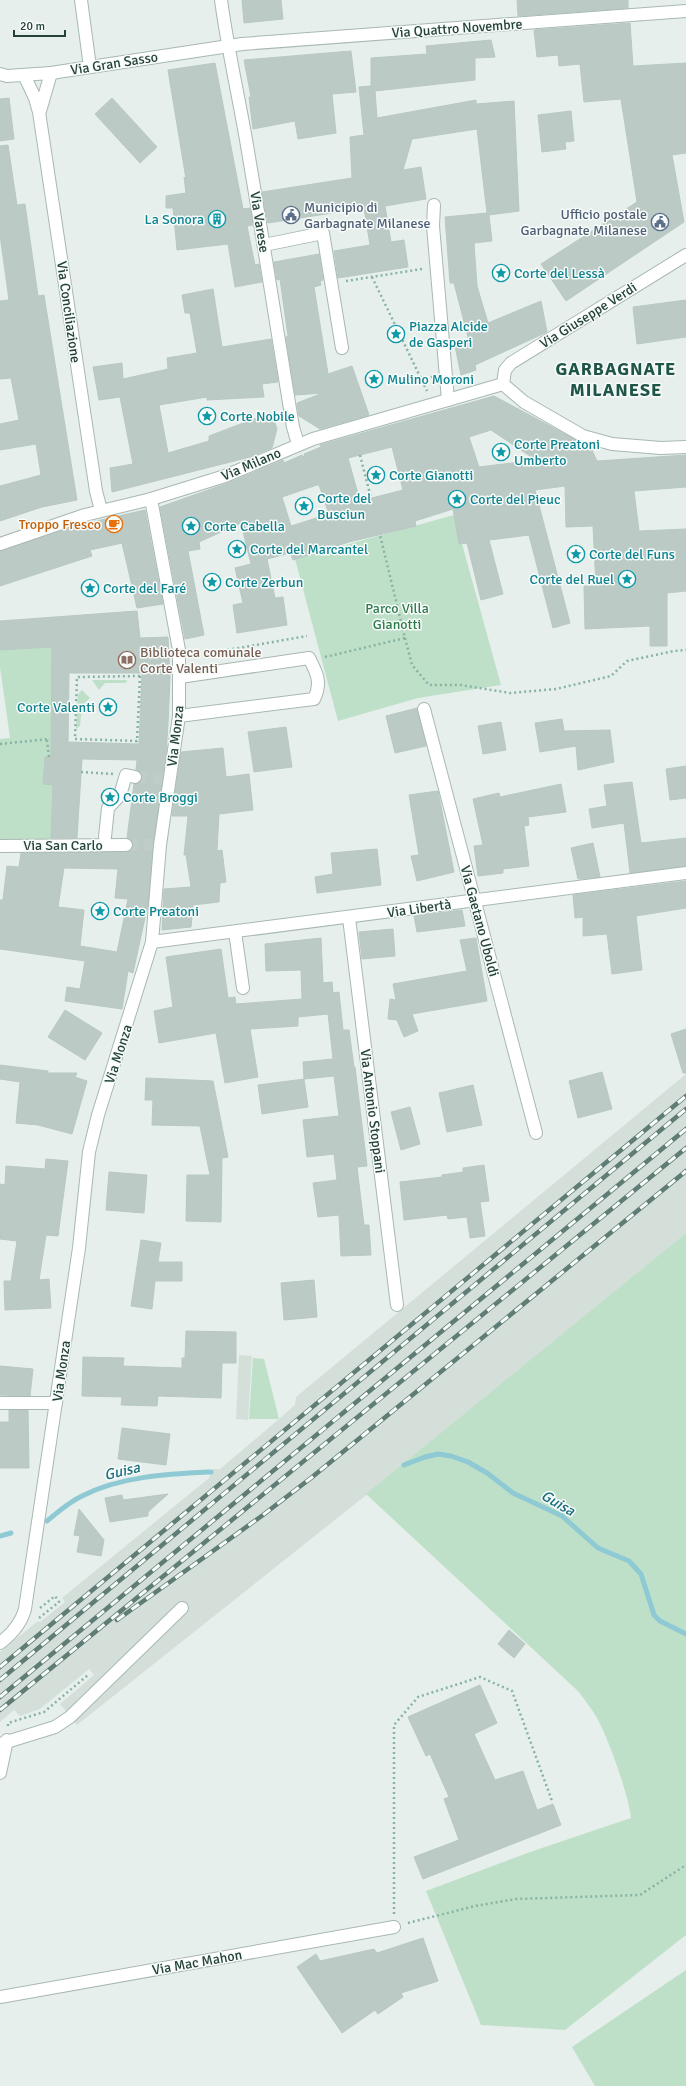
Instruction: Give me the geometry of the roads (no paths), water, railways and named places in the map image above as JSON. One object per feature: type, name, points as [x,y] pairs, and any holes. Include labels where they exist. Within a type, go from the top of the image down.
[{"type":"street","points":[[81,0],[90,67]]},
{"type":"street","name":"Via Varese","points":[[221,0],[227,46],[245,132],[264,245],[292,427],[298,444]]},
{"type":"street","name":"Via Quattro Novembre","points":[[227,46],[686,11]]},
{"type":"street","name":"Via Gran Sasso","points":[[0,74],[7,76],[50,73],[227,46]]},
{"type":"street","name":"Via Conciliazione","points":[[39,112],[50,73]]},
{"type":"street","name":"Via Conciliazione","points":[[24,75],[35,98],[39,112],[96,491],[101,510]]},
{"type":"street","points":[[434,205],[433,226],[448,400]]},
{"type":"street","points":[[264,245],[323,233],[342,348]]},
{"type":"street","name":"Via Giuseppe Verdi","points":[[503,384],[505,370],[511,362],[686,255]]},
{"type":"street","points":[[503,384],[524,402],[583,436],[612,444],[661,448],[686,447]]},
{"type":"street","name":"Via Milano","points":[[0,544],[101,510],[151,499],[225,476],[298,444],[503,384]]},
{"type":"street","name":"Via Monza","points":[[0,1643],[16,1628],[31,1610],[56,1403],[79,1248],[89,1152],[98,1115],[152,942],[157,845],[166,779],[179,716],[180,677],[179,659],[151,499]]},
{"type":"street","points":[[179,716],[314,699],[319,688],[316,671],[308,658],[180,677]]},
{"type":"street","name":"Via Gaetano Uboldi","points":[[424,709],[536,1133]]},
{"type":"street","points":[[105,836],[108,808],[120,795],[131,776]]},
{"type":"street","name":"Via San Carlo","points":[[0,846],[126,845]]},
{"type":"street","name":"Via Libertà","points":[[152,942],[349,918],[686,873]]},
{"type":"street","name":"Via Antonio Stoppani","points":[[349,918],[397,1305]]},
{"type":"street","points":[[236,932],[243,988]]},
{"type":"street","points":[[0,1403],[56,1403]]},
{"type":"street","points":[[0,1773],[3,1742],[55,1727],[70,1717],[182,1608]]},
{"type":"street","name":"Via Mac Mahon","points":[[0,1997],[394,1927]]},
{"type":"waterway","name":"Guisa","points":[[404,1465],[438,1454],[451,1456],[468,1462],[487,1473],[513,1493],[562,1516],[598,1548],[629,1561],[641,1574],[654,1615],[660,1621],[686,1634]]},
{"type":"waterway","name":"Guisa","points":[[47,1521],[77,1498],[113,1484],[145,1477],[211,1472]]},
{"type":"waterway","name":"Guisa","points":[[0,1536],[11,1533]]},
{"type":"tunnel","points":[[135,777],[163,779]]},
{"type":"tunnel","points":[[126,845],[155,845]]},
{"type":"railway","points":[[0,1667],[686,1096]]},
{"type":"railway","points":[[0,1680],[686,1109]]},
{"type":"railway","points":[[0,1697],[686,1129]]},
{"type":"railway","points":[[0,1710],[686,1148]]},
{"type":"railway","points":[[117,1620],[263,1515],[311,1478],[686,1171]]},
{"type":"place","name":"Municipio di Garbagnate Milanese","points":[[291,215]]},
{"type":"place","name":"La Sonora","points":[[217,219]]},
{"type":"place","name":"Ufficio postale Garbagnate Milanese","points":[[660,222]]},
{"type":"place","name":"Corte del Lessà","points":[[501,273]]},
{"type":"place","name":"Piazza Alcide de Gasperi","points":[[396,334]]},
{"type":"place","name":"Mulino Moroni","points":[[374,379]]},
{"type":"place","name":"Corte Nobile","points":[[207,416]]},
{"type":"place","name":"Corte Preatoni Umberto","points":[[501,452]]},
{"type":"place","name":"Corte Gianotti","points":[[376,475]]},
{"type":"place","name":"Corte del Pieuc","points":[[457,499]]},
{"type":"place","name":"Corte del Busciun","points":[[304,506]]},
{"type":"place","name":"Troppo Fresco","points":[[114,524]]},
{"type":"place","name":"Corte Cabella","points":[[191,526]]},
{"type":"place","name":"Corte del Marcantel","points":[[237,549]]},
{"type":"place","name":"Corte del Funs","points":[[576,554]]},
{"type":"place","name":"Corte del Ruel","points":[[627,579]]},
{"type":"place","name":"Corte Zerbun","points":[[212,582]]},
{"type":"place","name":"Corte del Faré","points":[[90,588]]},
{"type":"place","name":"Biblioteca comunale Corte Valenti","points":[[127,660]]},
{"type":"place","name":"Corte Valenti","points":[[108,707]]},
{"type":"place","name":"Corte Broggi","points":[[110,797]]},
{"type":"place","name":"Corte Preatoni","points":[[100,911]]},
{"type":"district","name":"GARBAGNATE MILANESE","points":[[616,379]]},
{"type":"park label","name":"Parco Villa Gianotti","points":[[397,616]]}]
